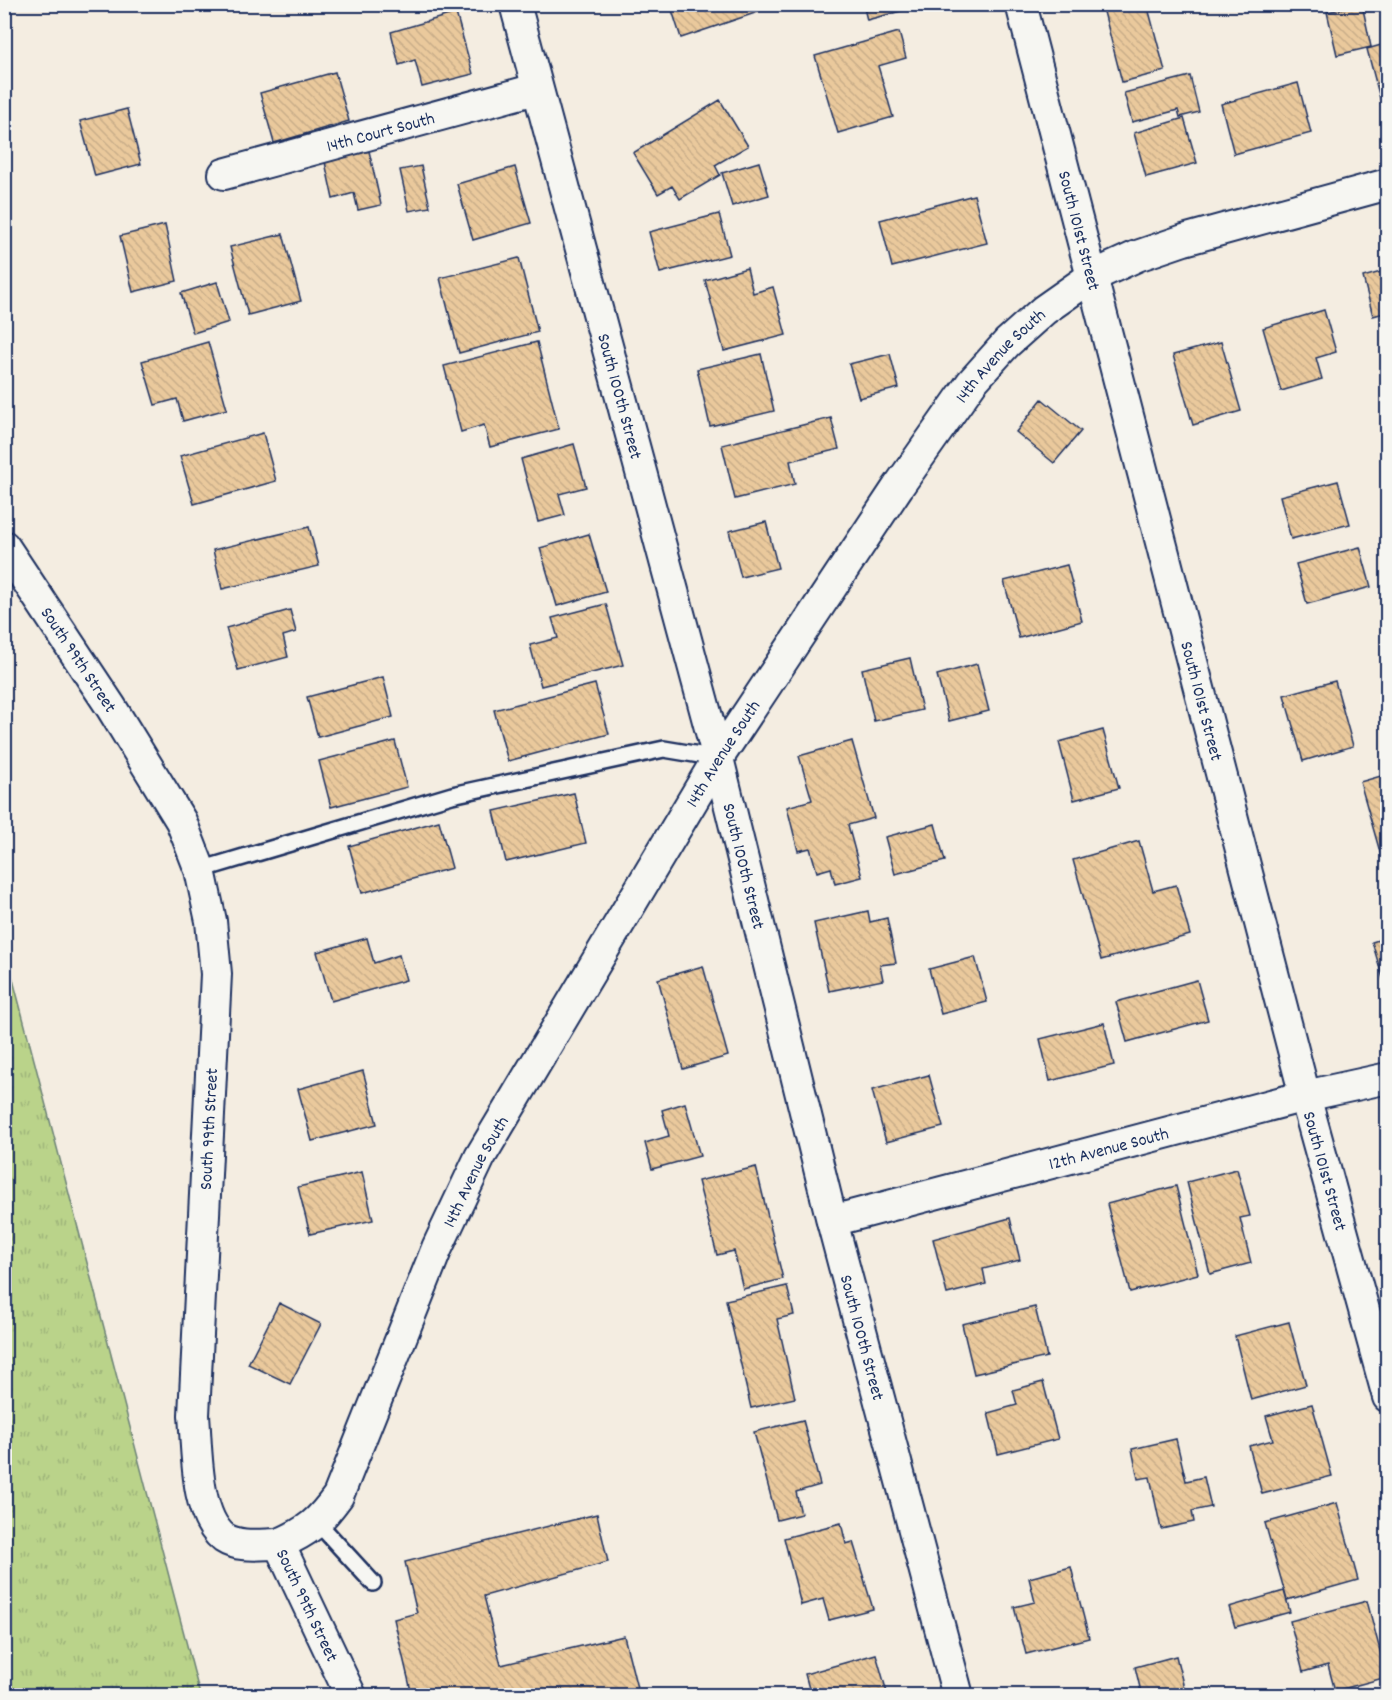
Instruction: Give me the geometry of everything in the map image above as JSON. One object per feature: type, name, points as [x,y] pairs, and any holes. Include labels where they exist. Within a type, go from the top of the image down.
[{"type":"street","name":"South 100th Street","points":[[515,4],[536,89],[718,758],[832,1221],[958,1695]]},
{"type":"street","name":"South 101st Street","points":[[1021,4],[1305,1096],[1388,1397]]},
{"type":"street","name":"14th Court South","points":[[224,174],[536,89]]},
{"type":"street","name":"14th Avenue South","points":[[279,1544],[302,1534],[318,1523],[338,1496],[437,1248],[480,1157],[718,758],[904,477],[972,382],[1007,343],[1044,310],[1091,277],[1137,256],[1184,240],[1388,184]]},
{"type":"street","name":"South 99th Street","points":[[4,546],[111,707],[181,821],[200,870],[212,921],[216,974],[194,1415],[198,1475],[210,1523],[225,1539],[247,1545],[279,1544],[351,1695]]},
{"type":"street","name":"12th Avenue South","points":[[832,1221],[1305,1096],[1388,1078]]},
{"type":"lane","points":[[200,870],[452,795],[664,748],[718,758]]},
{"type":"lane","points":[[318,1523],[373,1583]]},
{"type":"green space","points":[[4,949],[200,1695],[10,1695],[5,1675]]},
{"type":"building","points":[[670,4],[755,4],[758,12],[681,38]]},
{"type":"building","points":[[863,4],[927,4],[867,20]]},
{"type":"building","points":[[1102,4],[1147,4],[1165,71],[1122,82]]},
{"type":"building","points":[[1362,4],[1371,47],[1337,55],[1327,12]]},
{"type":"building","points":[[456,13],[473,74],[422,87],[415,60],[399,65],[391,32]]},
{"type":"building","points":[[899,32],[906,58],[878,66],[893,117],[838,133],[815,56]]},
{"type":"building","points":[[1388,43],[1388,104],[1382,106],[1367,49]]},
{"type":"building","points":[[335,72],[349,121],[274,143],[260,93]]},
{"type":"building","points":[[1190,76],[1199,112],[1180,117],[1178,110],[1132,122],[1124,93]]},
{"type":"building","points":[[1298,83],[1311,133],[1234,154],[1221,104]]},
{"type":"building","points":[[720,100],[748,146],[715,165],[720,175],[680,199],[672,186],[658,194],[633,153]]},
{"type":"building","points":[[127,109],[141,164],[95,176],[80,121]]},
{"type":"building","points":[[1184,118],[1197,163],[1146,177],[1134,133]]},
{"type":"building","points":[[369,151],[381,205],[358,210],[354,193],[333,199],[325,162]]},
{"type":"building","points":[[759,162],[769,195],[732,206],[722,173]]},
{"type":"building","points":[[421,166],[430,207],[409,211],[400,170]]},
{"type":"building","points":[[515,167],[531,223],[473,240],[457,184]]},
{"type":"building","points":[[974,195],[987,243],[892,267],[880,220]]},
{"type":"building","points":[[719,214],[730,255],[660,273],[649,232]]},
{"type":"building","points":[[165,225],[177,281],[133,292],[120,236]]},
{"type":"building","points":[[283,234],[301,301],[248,315],[230,247]]},
{"type":"building","points":[[519,258],[538,332],[459,353],[440,278]]},
{"type":"building","points":[[747,268],[753,293],[773,287],[786,335],[724,351],[705,280]]},
{"type":"building","points":[[1388,270],[1388,312],[1373,316],[1363,277]]},
{"type":"building","points":[[217,282],[229,322],[193,333],[181,293]]},
{"type":"building","points":[[1324,310],[1336,352],[1316,358],[1322,379],[1281,391],[1263,328]]},
{"type":"building","points":[[208,342],[227,409],[183,421],[177,399],[155,405],[142,361]]},
{"type":"building","points":[[537,342],[559,429],[490,447],[484,425],[461,432],[444,366]]},
{"type":"building","points":[[1221,342],[1241,411],[1193,425],[1173,355]]},
{"type":"building","points":[[761,354],[774,411],[710,426],[697,369]]},
{"type":"building","points":[[890,354],[899,388],[859,398],[849,364]]},
{"type":"building","points":[[1042,399],[1081,431],[1054,463],[1016,432]]},
{"type":"building","points":[[831,418],[839,449],[790,461],[795,484],[735,499],[722,445]]},
{"type":"building","points":[[263,433],[276,481],[194,504],[180,456]]},
{"type":"building","points":[[574,444],[586,487],[559,494],[565,515],[538,522],[521,459]]},
{"type":"building","points":[[1338,481],[1350,524],[1291,539],[1280,496]]},
{"type":"building","points":[[766,522],[778,568],[741,577],[729,531]]},
{"type":"building","points":[[309,527],[319,566],[222,589],[213,550]]},
{"type":"building","points":[[589,534],[606,592],[557,606],[540,548]]},
{"type":"building","points":[[1360,547],[1371,587],[1307,604],[1296,564]]},
{"type":"building","points":[[1067,565],[1082,621],[1019,638],[1004,581]]},
{"type":"building","points":[[606,604],[623,665],[541,686],[530,645],[558,638],[552,618]]},
{"type":"building","points":[[290,610],[296,632],[283,636],[288,657],[238,670],[226,628]]},
{"type":"building","points":[[910,658],[922,710],[874,721],[862,669]]},
{"type":"building","points":[[977,664],[989,711],[949,721],[937,675]]},
{"type":"building","points":[[383,677],[393,717],[318,737],[307,697]]},
{"type":"building","points":[[1335,681],[1353,746],[1303,761],[1284,695]]},
{"type":"building","points":[[595,684],[609,734],[508,761],[494,710]]},
{"type":"building","points":[[1103,730],[1119,788],[1074,800],[1059,742]]},
{"type":"building","points":[[395,741],[407,787],[331,807],[319,761]]},
{"type":"building","points":[[852,741],[874,818],[848,825],[862,877],[835,884],[831,868],[817,872],[810,848],[798,851],[787,807],[812,800],[799,756]]},
{"type":"building","points":[[1388,774],[1388,865],[1384,866],[1360,782]]},
{"type":"building","points":[[574,793],[586,843],[506,862],[494,811]]},
{"type":"building","points":[[439,821],[452,868],[362,893],[349,846]]},
{"type":"building","points":[[935,824],[945,861],[895,874],[885,837]]},
{"type":"building","points":[[1139,841],[1153,891],[1176,885],[1190,935],[1101,960],[1073,860]]},
{"type":"building","points":[[868,911],[870,922],[887,918],[896,963],[880,965],[883,980],[829,991],[814,923]]},
{"type":"building","points":[[1388,937],[1388,995],[1372,942]]},
{"type":"building","points":[[367,938],[374,963],[399,955],[406,980],[331,1001],[317,952]]},
{"type":"building","points":[[975,957],[987,1002],[941,1014],[929,969]]},
{"type":"building","points":[[703,966],[728,1056],[683,1069],[658,979]]},
{"type":"building","points":[[1197,980],[1208,1020],[1127,1042],[1116,1002]]},
{"type":"building","points":[[1104,1023],[1114,1065],[1050,1081],[1040,1039]]},
{"type":"building","points":[[363,1071],[377,1124],[312,1141],[298,1089]]},
{"type":"building","points":[[929,1075],[943,1127],[886,1142],[872,1090]]},
{"type":"building","points":[[685,1103],[700,1156],[652,1169],[645,1143],[669,1136],[662,1110]]},
{"type":"building","points":[[756,1167],[783,1279],[743,1289],[734,1251],[717,1255],[698,1181]]},
{"type":"building","points":[[1237,1169],[1250,1216],[1240,1218],[1251,1263],[1210,1274],[1187,1182]]},
{"type":"building","points":[[362,1172],[373,1220],[310,1234],[298,1187]]},
{"type":"building","points":[[1176,1186],[1198,1274],[1130,1292],[1107,1204]]},
{"type":"building","points":[[1010,1218],[1020,1260],[983,1269],[986,1284],[947,1294],[933,1239]]},
{"type":"building","points":[[787,1286],[794,1315],[777,1319],[795,1398],[751,1408],[726,1300]]},
{"type":"building","points":[[279,1303],[321,1324],[290,1384],[248,1364]]},
{"type":"building","points":[[1035,1307],[1047,1357],[974,1374],[962,1324]]},
{"type":"building","points":[[1289,1322],[1306,1385],[1251,1400],[1235,1336]]},
{"type":"building","points":[[1043,1382],[1058,1439],[998,1454],[988,1413],[1017,1405],[1013,1390]]},
{"type":"building","points":[[1312,1404],[1332,1476],[1262,1494],[1249,1446],[1273,1440],[1266,1416]]},
{"type":"building","points":[[803,1420],[820,1485],[796,1492],[801,1514],[777,1520],[754,1432]]},
{"type":"building","points":[[1176,1439],[1186,1481],[1204,1477],[1211,1507],[1192,1511],[1194,1522],[1161,1529],[1150,1477],[1138,1479],[1132,1449]]},
{"type":"building","points":[[1337,1503],[1358,1580],[1287,1600],[1265,1523]]},
{"type":"building","points":[[597,1514],[608,1562],[484,1596],[501,1665],[624,1636],[638,1692],[623,1696],[438,1696],[437,1689],[412,1695],[394,1619],[417,1613],[405,1562]]},
{"type":"building","points":[[841,1523],[846,1544],[853,1542],[873,1609],[829,1620],[823,1599],[801,1605],[784,1538]]},
{"type":"building","points":[[1071,1567],[1089,1638],[1026,1654],[1014,1607],[1035,1602],[1029,1578]]},
{"type":"building","points":[[1284,1591],[1290,1612],[1235,1627],[1229,1607]]},
{"type":"building","points":[[1367,1601],[1387,1677],[1335,1691],[1328,1665],[1303,1672],[1290,1621]]},
{"type":"building","points":[[876,1654],[888,1696],[811,1696],[805,1674]]},
{"type":"building","points":[[1176,1656],[1186,1696],[1142,1696],[1135,1667]]}]
